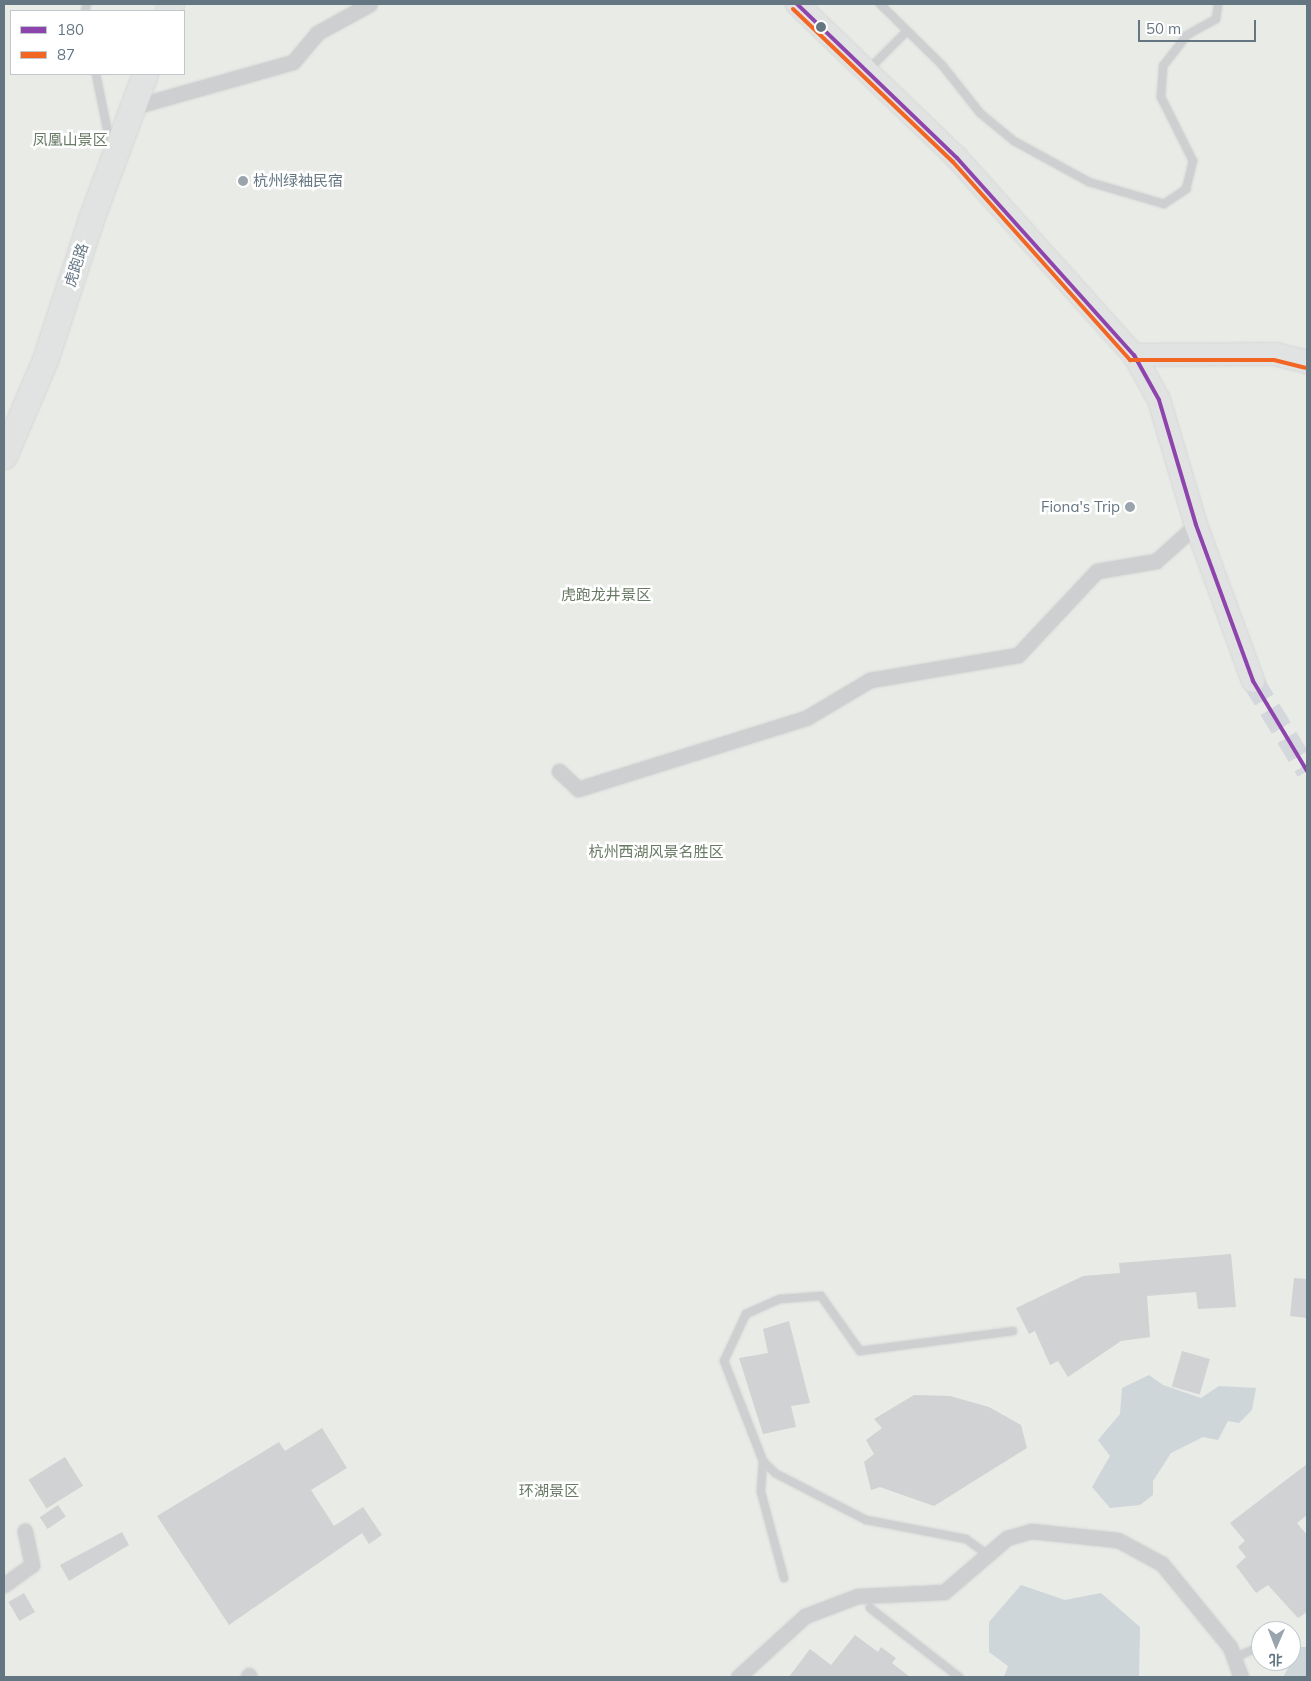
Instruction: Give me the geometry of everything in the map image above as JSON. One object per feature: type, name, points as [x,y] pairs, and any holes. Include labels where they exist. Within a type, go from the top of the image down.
[{"type":"main road","points":[[798,4],[963,165],[1134,355],[1159,400],[1196,524],[1252,682]]},
{"type":"main road","name":"虎跑路","points":[[4,456],[45,360],[114,158],[145,75]]},
{"type":"main road","points":[[1134,355],[1274,354],[1307,362]]},
{"type":"street","points":[[133,107],[293,62],[317,33],[370,4]]},
{"type":"street","points":[[559,771],[578,788],[806,718],[870,680],[1018,656],[1097,571],[1156,561],[1196,524]]},
{"type":"street","points":[[4,1585],[32,1565],[25,1530]]},
{"type":"street","points":[[738,1677],[805,1616],[858,1596],[944,1592],[1007,1538],[1031,1531],[1118,1540],[1162,1564],[1234,1658],[1241,1677]]},
{"type":"lane","points":[[880,4],[907,31],[980,113],[1014,141],[1089,182],[1164,204],[1186,189],[1192,161],[1161,97],[1163,66],[1188,35],[1216,19],[1218,4]]},
{"type":"lane","points":[[867,71],[907,31]]},
{"type":"lane","points":[[96,75],[114,158]]},
{"type":"lane","points":[[988,1555],[966,1539],[866,1520],[775,1473],[763,1461],[724,1361],[746,1314],[780,1299],[821,1296],[860,1351],[1013,1331]]},
{"type":"lane","points":[[763,1461],[761,1492],[784,1578]]},
{"type":"lane","points":[[870,1608],[959,1677]]},
{"type":"lane","points":[[1234,1658],[1251,1650]]},
{"type":"green space","name":"虎跑龙井景区","points":[[4,4],[1307,4],[1307,1677],[4,1677]]},
{"type":"shaded area","points":[[1149,1375],[1163,1385],[1201,1398],[1219,1386],[1256,1388],[1252,1410],[1239,1423],[1228,1421],[1218,1440],[1203,1437],[1171,1453],[1153,1481],[1153,1495],[1140,1505],[1110,1508],[1092,1487],[1110,1456],[1098,1440],[1120,1414],[1122,1388]]},
{"type":"shaded area","points":[[1021,1585],[1065,1600],[1101,1593],[1140,1627],[1139,1677],[1004,1677],[1008,1666],[989,1652],[989,1622]]},
{"type":"shaded area","points":[[1301,1647],[1307,1647],[1307,1677],[1283,1677],[1286,1671],[1301,1671]]},
{"type":"building","points":[[1231,1254],[1236,1307],[1198,1309],[1196,1292],[1147,1296],[1150,1337],[1121,1341],[1068,1377],[1058,1361],[1050,1365],[1035,1331],[1029,1334],[1016,1308],[1083,1276],[1120,1273],[1119,1263]]},
{"type":"building","points":[[1294,1278],[1307,1279],[1307,1318],[1290,1316]]},
{"type":"building","points":[[789,1321],[810,1403],[791,1406],[796,1427],[763,1434],[739,1358],[768,1353],[763,1329]]},
{"type":"building","points":[[1182,1351],[1210,1359],[1200,1395],[1172,1387]]},
{"type":"building","points":[[914,1395],[950,1396],[989,1407],[1021,1425],[1027,1448],[934,1506],[880,1487],[871,1490],[864,1462],[874,1454],[866,1440],[882,1428],[874,1419]]},
{"type":"building","points":[[322,1428],[347,1468],[311,1490],[334,1526],[363,1507],[382,1535],[369,1544],[362,1533],[229,1625],[157,1516],[279,1442],[285,1451]]},
{"type":"building","points":[[65,1457],[83,1486],[47,1509],[29,1480]]},
{"type":"building","points":[[1307,1464],[1307,1515],[1297,1523],[1307,1535],[1307,1612],[1298,1618],[1268,1585],[1256,1593],[1236,1566],[1246,1557],[1238,1547],[1245,1541],[1230,1523]]},
{"type":"building","points":[[58,1505],[66,1517],[48,1529],[40,1517]]},
{"type":"building","points":[[122,1532],[129,1545],[69,1581],[60,1565]]},
{"type":"building","points":[[24,1593],[35,1612],[19,1621],[8,1602]]},
{"type":"building","points":[[855,1635],[878,1652],[881,1647],[896,1658],[892,1663],[910,1677],[789,1677],[810,1649],[831,1665]]},
{"type":"tunnel","points":[[1253,681],[1307,771]]},
{"type":"transit line","name":"180","points":[[797,4],[957,158],[1134,355],[1159,400],[1196,525],[1253,681],[1307,771]]},
{"type":"transit line","name":"87","points":[[793,9],[953,162],[1130,360],[1274,360],[1305,368]]},
{"type":"place","name":"杭州绿袖民宿","points":[[243,181]]},
{"type":"place","name":"Fiona's Trip","points":[[1130,507]]},
{"type":"park label","name":"凤凰山景区","points":[[70,140]]},
{"type":"park label","name":"杭州西湖风景名胜区","points":[[656,852]]},
{"type":"park label","name":"环湖景区","points":[[549,1491]]}]
